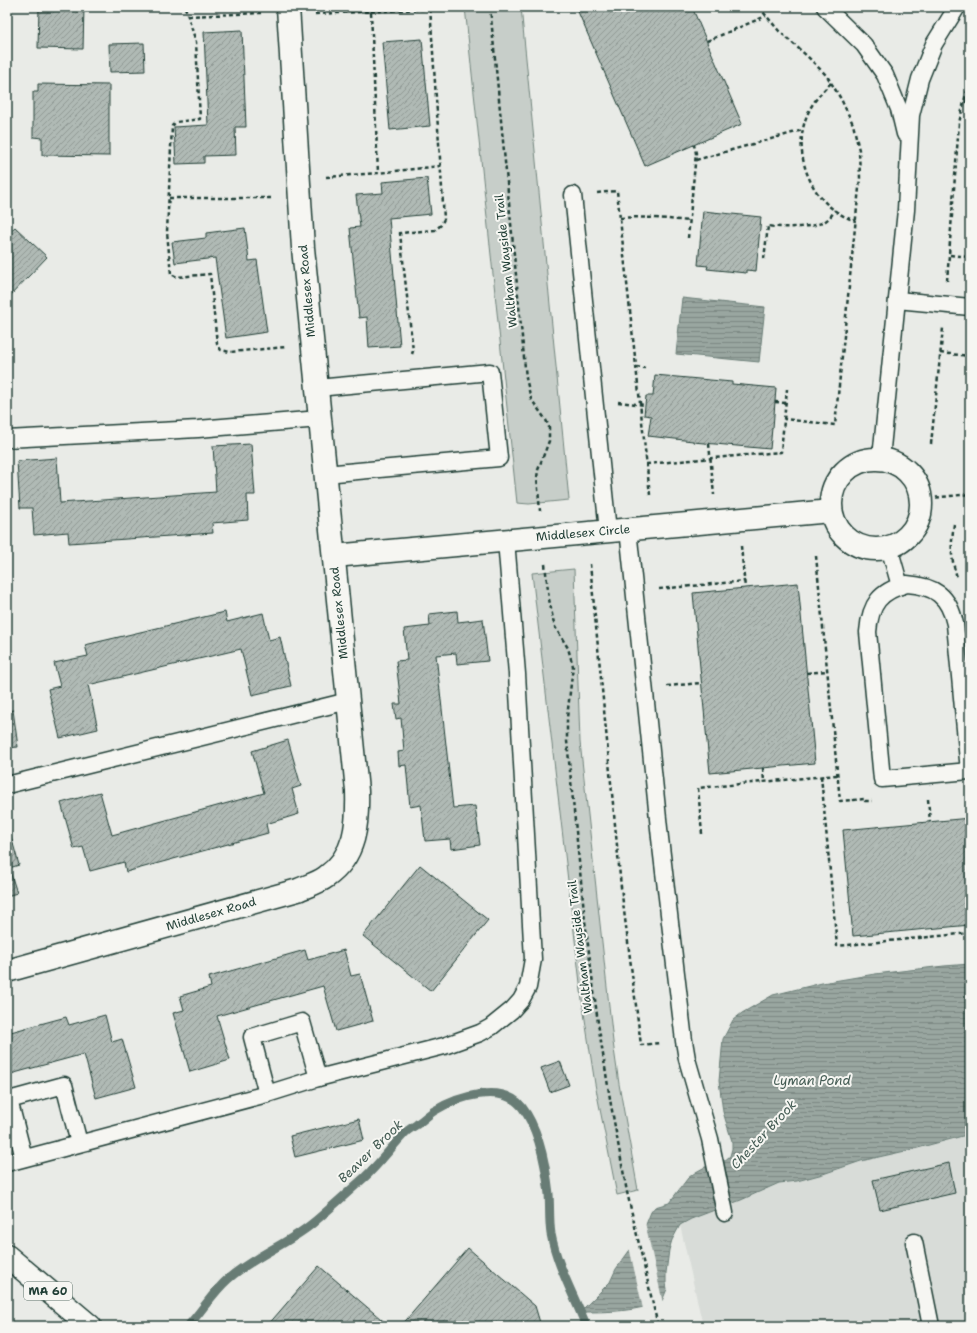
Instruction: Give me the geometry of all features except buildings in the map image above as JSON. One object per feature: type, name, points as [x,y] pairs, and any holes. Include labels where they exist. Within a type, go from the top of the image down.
[{"type":"street","name":"Middlesex Road","points":[[7,971],[298,890],[325,878],[337,868],[346,857],[353,843],[357,820],[357,791],[299,198],[288,7]]},
{"type":"street","points":[[871,458],[881,458],[898,463],[917,482],[922,499],[920,517],[916,526],[905,540],[889,547],[878,549],[857,545],[848,539],[840,531],[834,521],[831,511],[833,490],[837,480],[843,472],[851,465],[871,458]]},
{"type":"street","name":"Middlesex Circle","points":[[334,556],[831,511]]},
{"type":"street","name":"MA 60","points":[[7,1256],[90,1326]]},
{"type":"lane","points":[[825,7],[864,45],[885,75],[899,109],[907,144],[908,161]]},
{"type":"lane","points":[[881,458],[906,210],[911,116],[920,79],[934,44],[957,7]]},
{"type":"lane","points":[[573,195],[618,530],[634,591],[660,838],[684,1041],[687,1059],[715,1162],[725,1213]]},
{"type":"lane","points":[[897,300],[970,307]]},
{"type":"lane","points":[[317,388],[490,372],[499,458],[326,474]]},
{"type":"lane","points":[[7,439],[198,429],[320,419]]},
{"type":"lane","points":[[7,1163],[267,1094],[318,1078],[444,1046],[480,1033],[512,1010],[521,1000],[528,987],[533,959],[518,681],[506,540]]},
{"type":"lane","points":[[889,547],[900,586]]},
{"type":"lane","points":[[907,584],[921,585],[934,590],[944,599],[952,611],[955,624],[969,771],[882,779],[868,632],[869,618],[874,605],[882,595],[900,586],[907,584]]},
{"type":"lane","points":[[7,785],[348,701]]},
{"type":"lane","points":[[267,1094],[252,1037],[302,1022],[318,1078]]},
{"type":"lane","points":[[24,1158],[9,1100],[64,1085],[79,1144]]},
{"type":"lane","points":[[914,1242],[931,1326]]},
{"type":"path","points":[[185,7],[196,42],[200,119],[176,122],[172,126],[167,232],[171,274],[177,278],[210,274],[218,344],[221,350],[230,352],[290,347]]},
{"type":"path","name":"Waltham Wayside Trail","points":[[490,7],[526,378],[532,399],[549,427],[549,441],[538,470],[537,478],[539,505]]},
{"type":"path","points":[[759,7],[779,31],[826,76],[831,83],[842,99],[853,124],[859,150],[860,178],[835,425],[784,420]]},
{"type":"path","points":[[315,14],[430,8],[444,219],[441,225],[435,230],[400,233],[413,351],[411,356]]},
{"type":"path","points":[[371,12],[378,173]]},
{"type":"path","points":[[188,16],[266,13]]},
{"type":"path","points":[[707,41],[766,16]]},
{"type":"path","points":[[831,83],[820,93],[809,109],[803,130],[801,146],[804,166],[811,184],[822,199],[835,210],[856,221]]},
{"type":"path","points":[[931,444],[950,255],[959,123],[970,84]]},
{"type":"path","points":[[964,101],[970,103]]},
{"type":"path","points":[[696,160],[803,130]]},
{"type":"path","points":[[688,238],[696,160],[694,145]]},
{"type":"path","points":[[326,177],[440,166]]},
{"type":"path","points":[[573,195],[617,191],[650,495]]},
{"type":"path","points":[[169,198],[275,198]]},
{"type":"path","points":[[764,260],[768,226],[782,228],[816,224],[825,221],[835,210]]},
{"type":"path","points":[[620,218],[657,218],[690,221]]},
{"type":"path","points":[[950,255],[970,257]]},
{"type":"path","points":[[940,353],[970,356]]},
{"type":"path","points":[[636,367],[646,368]]},
{"type":"path","points":[[646,464],[781,452],[787,389]]},
{"type":"path","points":[[775,402],[786,403]]},
{"type":"path","points":[[709,444],[716,521]]},
{"type":"path","points":[[922,499],[970,494]]},
{"type":"path","points":[[738,519],[745,588]]},
{"type":"path","points":[[954,524],[951,547],[958,579]]},
{"type":"path","points":[[807,673],[827,671],[816,556]]},
{"type":"path","points":[[590,564],[621,887],[641,1045],[684,1041]]},
{"type":"path","name":"Waltham Wayside Trail","points":[[545,567],[549,599],[555,627],[568,648],[573,666],[567,730],[585,921],[598,1023],[627,1192],[658,1326]]},
{"type":"path","points":[[634,591],[745,581]]},
{"type":"path","points":[[645,688],[702,683]]},
{"type":"path","points":[[763,768],[764,782]]},
{"type":"path","points":[[702,834],[698,788],[837,775]]},
{"type":"path","points":[[821,776],[837,946],[970,933]]},
{"type":"shaded area","points":[[465,7],[521,7],[569,500],[529,504],[517,503]]},
{"type":"shaded area","points":[[574,569],[580,742],[613,1042],[638,1190],[617,1195],[595,1084],[582,1000],[532,573]]},
{"type":"shaded area","points":[[970,1134],[970,1326],[703,1326],[680,1225],[691,1219],[741,1200],[779,1183],[797,1181],[861,1161]]},
{"type":"water","points":[[682,298],[765,307],[759,362],[676,354]]},
{"type":"water","name":"Lyman Pond","points":[[970,964],[970,1134],[861,1161],[797,1181],[779,1183],[741,1200],[691,1219],[680,1225],[672,1240],[666,1273],[667,1289],[662,1301],[652,1305],[632,1309],[580,1312],[610,1282],[616,1269],[643,1232],[651,1212],[655,1207],[669,1203],[688,1178],[696,1172],[705,1167],[722,1163],[730,1156],[732,1141],[723,1112],[719,1081],[723,1039],[733,1020],[773,995],[822,983],[875,974]]},
{"type":"pier","points":[[645,1222],[663,1303],[643,1309],[629,1247],[641,1231]]},
{"type":"waterway","name":"Beaver Brook","points":[[188,1326],[217,1290],[228,1279],[313,1223],[370,1172],[407,1131],[434,1111],[455,1101],[479,1094],[503,1095],[513,1099],[522,1107],[533,1126],[541,1149],[546,1172],[549,1194],[550,1229],[557,1258],[586,1326]]},
{"type":"water label","name":"Chester Brook","points":[[763,1134]]}]
